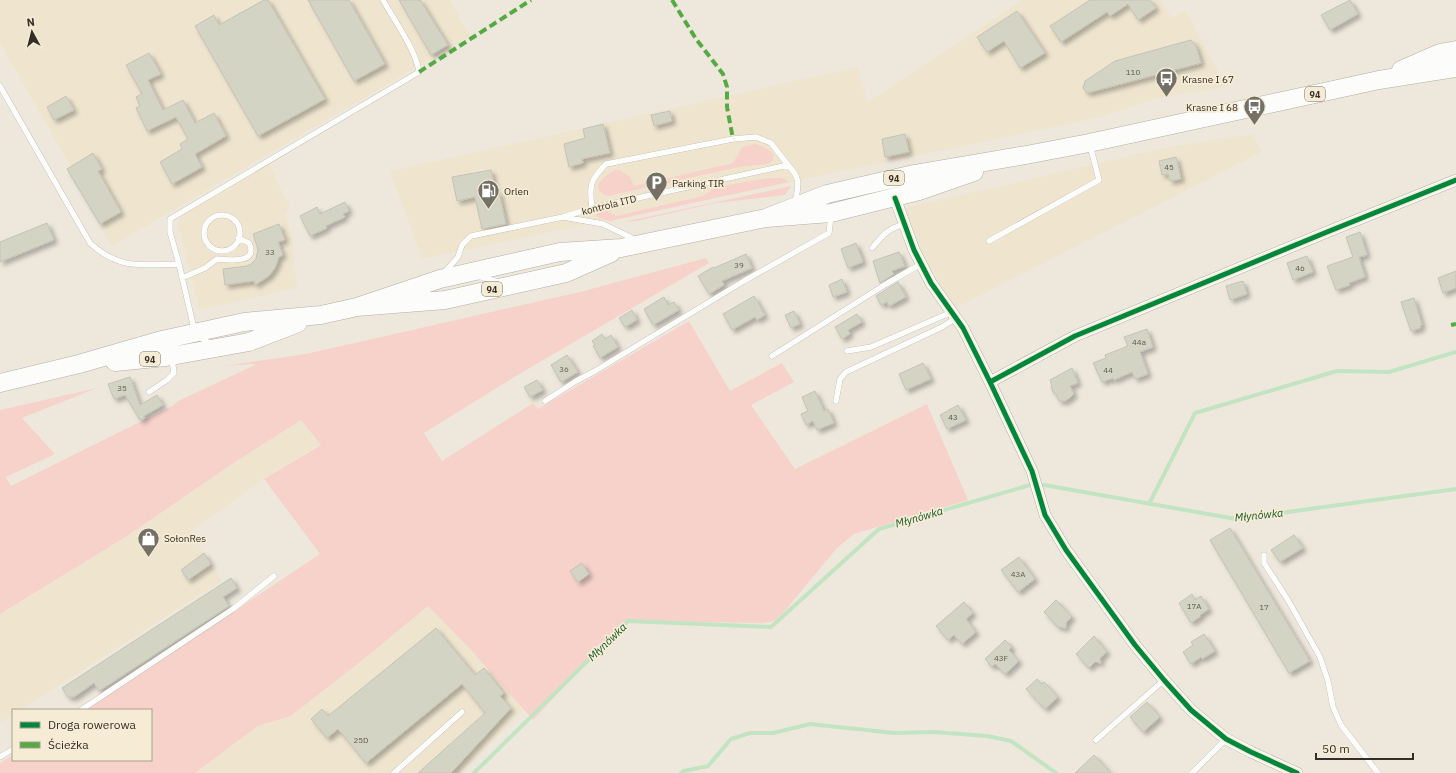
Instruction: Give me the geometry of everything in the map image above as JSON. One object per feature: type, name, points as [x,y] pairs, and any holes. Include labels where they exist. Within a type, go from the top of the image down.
[{"type":"main road","name":"94","points":[[1380,80],[1440,53],[1456,50]]},
{"type":"main road","name":"94","points":[[357,308],[440,279],[463,264],[560,252],[621,248],[645,244],[792,212],[827,194],[914,174],[1026,155],[1380,80],[1454,68]]},
{"type":"main road","name":"94","points":[[792,212],[831,213],[895,198],[1026,155]]},
{"type":"main road","name":"94","points":[[0,383],[79,364],[162,340],[244,322],[322,315],[357,308],[444,300],[510,284],[566,273],[621,248]]},
{"type":"main road","name":"94","points":[[79,364],[171,356],[249,342],[322,315]]},
{"type":"street","points":[[990,382],[1075,336],[1456,180]]},
{"type":"street","points":[[895,198],[914,250],[931,283],[963,328],[1032,471],[1045,515],[1066,550],[1108,609],[1164,680],[1191,710],[1226,739],[1297,773]]},
{"type":"lane","points":[[221,347],[201,338],[195,333],[170,232],[170,219],[419,72],[418,63],[413,53],[383,0]]},
{"type":"lane","points":[[0,86],[90,243],[108,257],[133,265],[179,264]]},
{"type":"lane","points":[[592,208],[590,190],[596,174],[606,164],[732,139],[756,137],[772,143],[796,174],[798,182],[792,212]]},
{"type":"lane","points":[[989,241],[1099,180],[1089,142]]},
{"type":"lane","name":"kontrola ITD","points":[[463,264],[462,245],[471,236],[563,217],[592,208],[788,165]]},
{"type":"lane","points":[[545,401],[737,285],[829,234],[831,213]]},
{"type":"lane","points":[[226,215],[235,221],[238,226],[240,231],[238,238],[229,249],[218,250],[212,248],[205,240],[204,229],[206,223],[215,216],[226,215]]},
{"type":"lane","points":[[563,217],[603,224],[645,244]]},
{"type":"lane","points":[[872,248],[884,233],[905,224]]},
{"type":"lane","points":[[182,278],[205,268],[217,259],[237,260],[246,258],[250,254],[251,247],[249,243],[238,238]]},
{"type":"lane","points":[[463,264],[481,278],[510,284]]},
{"type":"lane","points":[[772,356],[886,284],[921,264]]},
{"type":"lane","points":[[847,351],[871,347],[954,315]]},
{"type":"lane","points":[[836,401],[840,379],[846,372],[942,327],[954,315]]},
{"type":"lane","points":[[149,392],[171,377],[174,373],[171,356]]},
{"type":"lane","points":[[1264,555],[1264,563],[1288,600],[1320,656],[1328,682],[1333,707],[1341,724],[1378,773]]},
{"type":"lane","points":[[83,709],[233,609],[274,576]]},
{"type":"lane","points":[[1096,740],[1164,680]]},
{"type":"lane","points":[[394,773],[462,712]]},
{"type":"lane","points":[[1192,773],[1226,739]]},
{"type":"lane","points":[[0,757],[12,750]]},
{"type":"shaded area","points":[[0,0],[450,0],[470,36],[112,246],[67,169],[70,166],[0,43]]},
{"type":"shaded area","points":[[1023,0],[1160,0],[1172,18],[1185,10],[1227,87],[1162,97],[1098,118],[422,259],[390,171],[858,67],[867,102]]},
{"type":"shaded area","points":[[1253,134],[1262,152],[955,308],[896,210],[1163,148]]},
{"type":"shaded area","points":[[755,144],[770,151],[774,155],[773,160],[768,164],[739,167],[608,196],[599,190],[598,186],[600,182],[608,174],[618,169],[630,177],[634,186],[733,163],[742,147]]},
{"type":"shaded area","points":[[269,164],[290,208],[285,212],[292,237],[297,288],[199,310],[177,223],[182,215]]},
{"type":"shaded area","points":[[769,178],[783,178],[789,182],[610,221],[597,217],[596,214],[606,210],[616,216],[703,196],[716,187]]},
{"type":"shaded area","points":[[791,186],[785,195],[716,203],[636,221],[624,222]]},
{"type":"shaded area","points":[[706,258],[709,263],[516,376],[424,433],[442,461],[533,403],[538,409],[689,321],[730,391],[782,363],[794,382],[751,405],[795,469],[927,404],[968,500],[854,534],[837,548],[783,613],[774,621],[763,623],[628,622],[618,629],[533,720],[471,650],[428,606],[374,651],[291,716],[258,726],[195,773],[0,773],[0,763],[12,756],[12,761],[152,761],[152,709],[88,709],[320,554],[264,479],[321,445],[301,420],[232,464],[127,536],[0,614],[0,410],[97,388],[22,418],[54,453],[53,455],[6,477],[11,486],[174,405],[178,401],[255,365],[224,366],[306,354],[580,292]]},
{"type":"shaded area","name":"SołonRes","points":[[301,420],[321,444],[264,479],[190,532],[222,581],[22,709],[12,709],[12,716],[0,723],[0,614],[127,536],[232,464]]},
{"type":"shaded area","points":[[429,606],[471,650],[524,710],[460,773],[195,773],[258,726],[291,716]]},
{"type":"building","points":[[264,0],[268,0],[325,99],[258,136],[195,26],[214,15],[219,25]]},
{"type":"building","points":[[308,0],[349,0],[385,64],[354,81]]},
{"type":"building","points":[[399,0],[420,0],[448,45],[431,55]]},
{"type":"building","points":[[1090,0],[1150,0],[1156,8],[1138,20],[1128,4],[1110,16],[1107,12],[1061,42],[1050,26]]},
{"type":"building","points":[[1350,0],[1358,14],[1330,30],[1321,15]]},
{"type":"building","points":[[1017,11],[1045,53],[1020,68],[1004,41],[987,52],[977,37]]},
{"type":"building","points":[[1191,40],[1196,46],[1201,63],[1091,92],[1086,92],[1083,88],[1085,81],[1115,61]]},
{"type":"building","points":[[149,53],[161,74],[148,80],[163,110],[183,100],[195,123],[214,113],[226,136],[195,154],[202,167],[172,184],[160,162],[182,149],[180,144],[188,139],[176,117],[147,131],[136,108],[140,106],[136,97],[142,94],[126,65]]},
{"type":"building","points":[[66,96],[74,110],[54,120],[47,107]]},
{"type":"building","points":[[670,111],[672,121],[654,126],[651,115]]},
{"type":"building","points":[[603,124],[610,153],[582,159],[583,163],[569,167],[564,144],[585,138],[583,129]]},
{"type":"building","points":[[905,134],[909,152],[885,157],[882,139]]},
{"type":"building","points":[[93,153],[102,169],[98,171],[121,212],[100,224],[67,169]]},
{"type":"building","points":[[1176,157],[1181,179],[1170,181],[1168,174],[1162,175],[1159,161]]},
{"type":"building","points":[[491,170],[496,193],[499,192],[506,224],[482,229],[475,197],[457,201],[452,177]]},
{"type":"building","points":[[345,202],[349,211],[343,214],[345,217],[310,236],[300,216],[317,207],[320,214]]},
{"type":"building","points":[[47,223],[54,240],[0,262],[0,242]]},
{"type":"building","points":[[279,224],[285,240],[278,242],[283,255],[279,257],[275,268],[269,276],[255,285],[254,281],[225,285],[223,269],[247,266],[256,259],[258,249],[253,234]]},
{"type":"building","points":[[1360,232],[1367,255],[1359,257],[1365,277],[1336,290],[1327,266],[1353,257],[1346,237]]},
{"type":"building","points":[[856,243],[863,262],[848,268],[841,249]]},
{"type":"building","points":[[899,252],[905,266],[892,271],[894,274],[880,283],[873,261]]},
{"type":"building","points":[[746,254],[752,268],[722,281],[724,285],[709,294],[698,276],[713,267],[714,268]]},
{"type":"building","points":[[1307,256],[1313,272],[1293,280],[1287,263]]},
{"type":"building","points":[[1456,271],[1456,288],[1443,293],[1438,278]]},
{"type":"building","points":[[842,279],[847,292],[833,297],[829,285]]},
{"type":"building","points":[[1243,281],[1247,294],[1230,300],[1226,286]]},
{"type":"building","points":[[898,282],[906,297],[889,306],[887,302],[881,305],[876,296]]},
{"type":"building","points":[[754,296],[765,315],[757,320],[755,317],[732,330],[723,314]]},
{"type":"building","points":[[664,297],[668,305],[674,302],[679,310],[653,325],[644,309]]},
{"type":"building","points":[[1414,298],[1422,325],[1420,326],[1421,328],[1411,331],[1401,302]]},
{"type":"building","points":[[632,310],[637,320],[625,327],[619,318]]},
{"type":"building","points":[[794,311],[800,324],[791,328],[785,315]]},
{"type":"building","points":[[857,314],[862,322],[848,330],[850,334],[842,339],[835,327]]},
{"type":"building","points":[[1147,329],[1153,347],[1140,352],[1148,374],[1135,379],[1132,372],[1114,380],[1113,378],[1102,382],[1093,363],[1106,358],[1105,355],[1128,346],[1124,337]]},
{"type":"building","points":[[602,334],[605,339],[611,335],[618,347],[600,358],[593,346],[595,345],[592,341]]},
{"type":"building","points":[[567,355],[578,372],[561,382],[551,365]]},
{"type":"building","points":[[923,363],[931,379],[906,390],[899,374]]},
{"type":"building","points":[[1072,368],[1078,383],[1070,386],[1074,394],[1065,401],[1059,401],[1051,388],[1052,386],[1050,380]]},
{"type":"building","points":[[130,377],[140,405],[157,395],[163,405],[140,420],[125,395],[114,399],[108,384]]},
{"type":"building","points":[[537,380],[543,390],[530,397],[524,387]]},
{"type":"building","points":[[815,391],[824,411],[828,409],[834,423],[817,430],[813,421],[806,425],[801,414],[808,411],[802,397]]},
{"type":"building","points":[[958,405],[966,420],[947,429],[940,415]]},
{"type":"building","points":[[1230,528],[1310,661],[1289,673],[1210,540]]},
{"type":"building","points":[[1294,535],[1303,548],[1280,562],[1271,550]]},
{"type":"building","points":[[204,553],[211,564],[188,580],[181,570]]},
{"type":"building","points":[[1019,557],[1035,579],[1018,592],[1001,570]]},
{"type":"building","points":[[582,563],[589,574],[578,582],[570,571]]},
{"type":"building","points":[[231,578],[237,588],[223,597],[229,606],[99,691],[94,683],[74,697],[68,697],[62,688]]},
{"type":"building","points":[[1192,594],[1195,600],[1201,596],[1209,609],[1191,623],[1179,603]]},
{"type":"building","points":[[1056,600],[1072,617],[1066,623],[1066,628],[1058,627],[1044,612]]},
{"type":"building","points":[[964,602],[973,613],[966,619],[976,632],[962,644],[954,635],[948,640],[936,626]]},
{"type":"building","points":[[436,628],[475,675],[484,668],[504,693],[500,696],[511,708],[451,773],[418,773],[485,713],[462,684],[366,763],[338,729],[327,738],[311,719],[322,709],[328,716]]},
{"type":"building","points":[[1204,634],[1215,651],[1202,659],[1201,657],[1191,664],[1183,652],[1193,645],[1191,642]]},
{"type":"building","points":[[1094,636],[1107,652],[1100,658],[1101,663],[1095,662],[1089,668],[1076,654]]},
{"type":"building","points":[[1005,640],[1012,647],[1009,650],[1019,661],[1005,674],[995,664],[992,667],[985,659]]},
{"type":"building","points":[[1037,679],[1042,684],[1044,682],[1058,697],[1045,709],[1026,689]]},
{"type":"building","points":[[1147,702],[1160,717],[1143,732],[1130,717]]},
{"type":"building","points":[[1094,755],[1111,773],[1075,773]]},
{"type":"waterway","points":[[1149,504],[1195,413],[1337,371],[1389,372],[1456,352]]},
{"type":"waterway","name":"Młynówka","points":[[474,773],[628,621],[771,627],[879,529],[1030,485],[1044,485],[1236,519],[1456,489]]},
{"type":"waterway","points":[[681,773],[708,766],[731,739],[750,733],[773,733],[810,724],[894,733],[934,732],[987,736],[1011,741],[1056,773]]},
{"type":"marked path","points":[[419,72],[531,0]]},
{"type":"marked path","points":[[672,0],[696,39],[723,74],[727,87],[727,107],[733,139]]},
{"type":"marked path","points":[[1451,325],[1456,324]]},
{"type":"cycle path","points":[[990,382],[1075,336],[1456,180]]},
{"type":"cycle path","points":[[895,198],[914,250],[931,283],[963,328],[1032,471],[1045,515],[1066,550],[1135,645],[1191,710],[1226,739],[1297,773]]},
{"type":"place","name":"Krasne I 67","points":[[1166,98]]},
{"type":"place","name":"Krasne I 68","points":[[1254,126]]},
{"type":"place","name":"Parking TIR","points":[[656,202]]},
{"type":"place","name":"Orlen","points":[[489,210]]},
{"type":"place","name":"SołonRes","points":[[149,558]]}]
